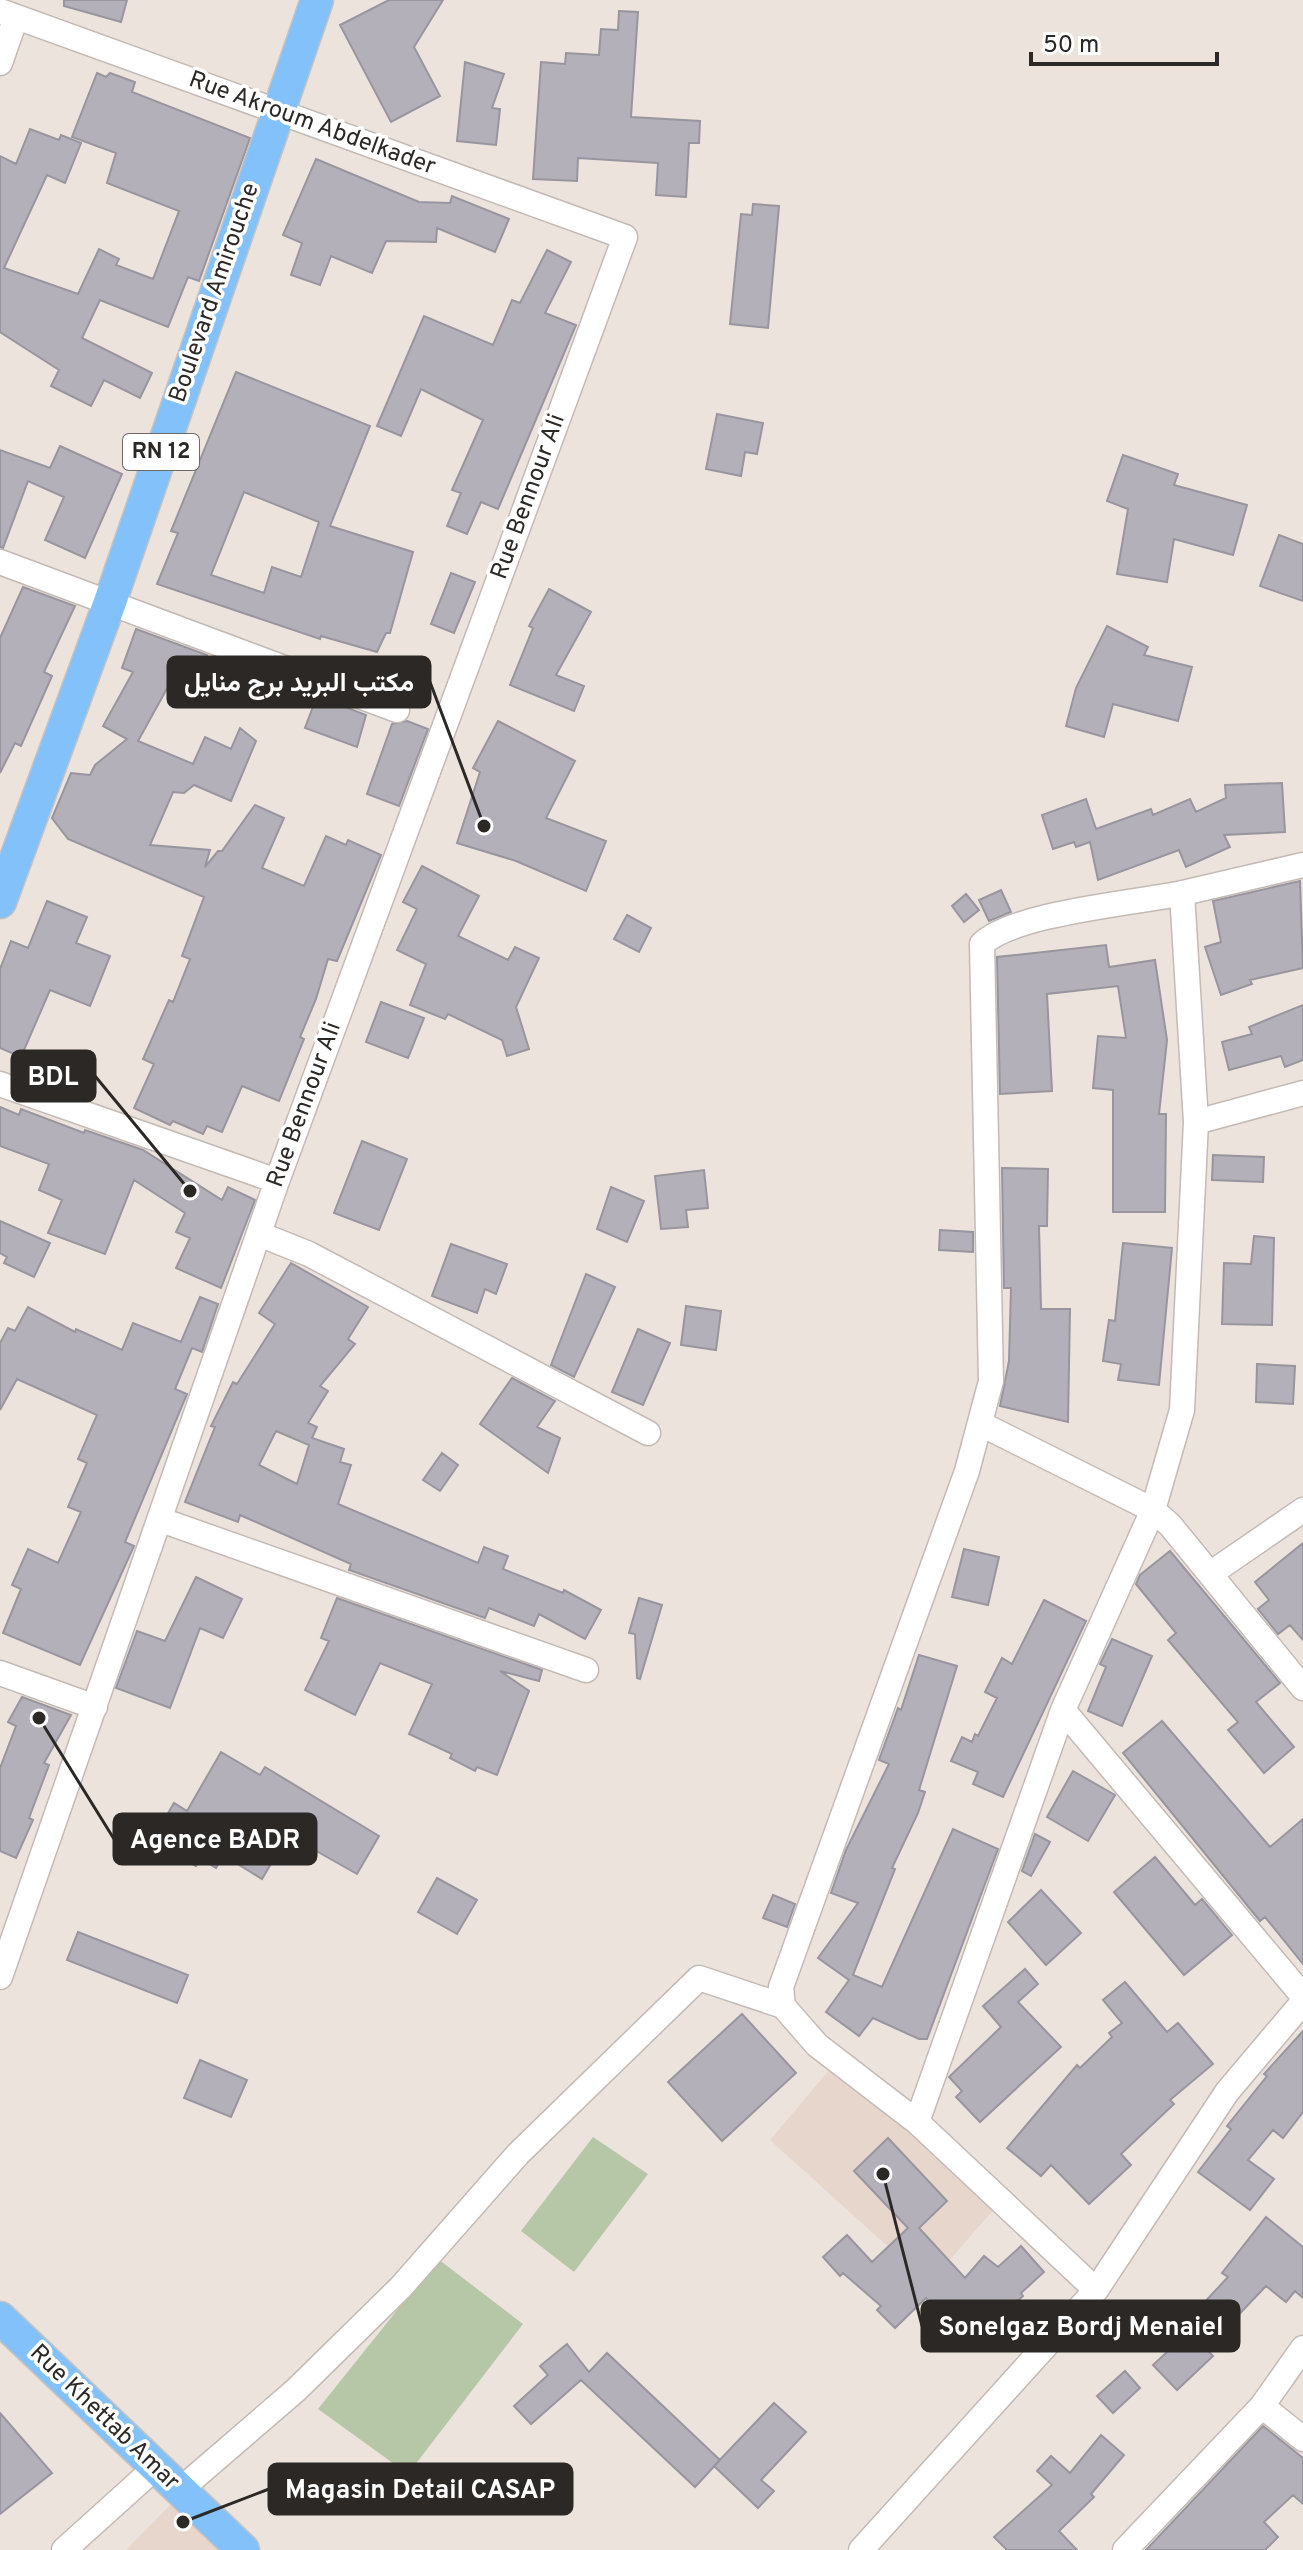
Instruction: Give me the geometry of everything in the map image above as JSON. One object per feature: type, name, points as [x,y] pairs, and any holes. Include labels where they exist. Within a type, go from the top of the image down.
[{"type":"main road","name":"Boulevard Amirouche","points":[[0,902],[110,602],[317,0]]},
{"type":"main road","name":"Rue Khettab Amar","points":[[0,2318],[243,2550]]},
{"type":"street","name":"Rue Akroum Abdelkader","points":[[8,14],[625,237]]},
{"type":"street","points":[[0,63],[8,14]]},
{"type":"street","name":"Rue Bennour Ali","points":[[0,1977],[277,1181],[625,237]]},
{"type":"street","points":[[0,562],[397,710]]},
{"type":"street","points":[[783,2006],[781,1987],[787,1962],[981,1424],[991,1381],[982,944],[992,935],[1021,924],[1182,893],[1303,865]]},
{"type":"street","points":[[917,2122],[1063,1710],[1153,1510],[1182,1410],[1196,1122],[1182,893]]},
{"type":"street","points":[[0,1084],[277,1181]]},
{"type":"street","points":[[1196,1122],[1303,1093]]},
{"type":"street","points":[[259,1234],[309,1254],[648,1433]]},
{"type":"street","points":[[981,1424],[1153,1510],[1303,1688]]},
{"type":"street","points":[[1210,1574],[1303,1510]]},
{"type":"street","points":[[161,1520],[586,1670]]},
{"type":"street","points":[[0,1673],[95,1707]]},
{"type":"street","points":[[1063,1710],[1303,1996]]},
{"type":"street","points":[[180,2490],[296,2390],[391,2297],[518,2154],[699,1978],[783,2006],[817,2045],[917,2122],[1096,2290]]},
{"type":"street","points":[[861,2550],[1096,2290],[1227,2092],[1303,2002]]},
{"type":"street","points":[[1125,2550],[1262,2406],[1303,2348]]},
{"type":"street","points":[[1262,2406],[1303,2439]]},
{"type":"street","points":[[64,2550],[156,2467]]},
{"type":"shaded area","points":[[835,2063],[995,2208],[929,2284],[770,2140]]},
{"type":"shaded area","points":[[181,2494],[243,2550],[126,2550]]},
{"type":"green space","points":[[593,2137],[648,2174],[574,2272],[521,2231]]},
{"type":"green space","points":[[438,2259],[523,2324],[408,2474],[318,2409]]},
{"type":"building","points":[[64,0],[127,0],[121,22],[64,6]]},
{"type":"building","points":[[389,0],[443,0],[414,47],[440,96],[391,122],[340,25]]},
{"type":"building","points":[[619,11],[638,12],[631,117],[700,121],[699,143],[689,143],[686,197],[656,195],[658,163],[578,158],[577,181],[533,179],[541,62],[565,64],[566,53],[599,55],[601,29],[618,30]]},
{"type":"building","points":[[465,62],[504,74],[492,108],[500,109],[496,145],[457,141]]},
{"type":"building","points":[[97,73],[106,77],[110,73],[135,82],[132,92],[250,138],[199,281],[188,277],[168,327],[100,300],[82,338],[152,373],[140,398],[104,380],[91,406],[51,386],[59,370],[0,332],[0,156],[16,164],[30,129],[59,140],[61,135],[81,143],[65,183],[47,175],[4,268],[78,294],[99,249],[119,259],[116,265],[153,279],[179,211],[107,183],[116,153],[72,137]]},
{"type":"building","points":[[316,159],[419,202],[450,203],[452,196],[509,219],[495,252],[437,228],[436,242],[386,241],[372,273],[331,256],[320,285],[291,275],[302,243],[283,235]]},
{"type":"building","points":[[753,204],[779,206],[768,328],[730,324],[741,214],[752,215]]},
{"type":"building","points":[[547,250],[571,262],[545,313],[576,325],[498,509],[481,502],[467,534],[447,526],[461,493],[452,490],[483,420],[421,389],[401,436],[377,426],[424,316],[493,345],[512,300],[520,303]]},
{"type":"building","points":[[236,372],[370,426],[330,526],[413,552],[390,633],[386,633],[377,652],[321,636],[320,639],[157,584],[178,533],[171,531]],"holes":[[[244,492],[319,522],[301,577],[272,567],[264,593],[211,575]]]},
{"type":"building","points":[[717,414],[763,423],[757,454],[745,452],[741,476],[706,469]]},
{"type":"building","points":[[60,446],[122,474],[85,558],[45,540],[64,497],[28,481],[3,548],[0,547],[0,450],[50,468]]},
{"type":"building","points":[[1123,455],[1178,474],[1174,485],[1247,505],[1233,555],[1174,539],[1167,582],[1117,574],[1128,509],[1107,501]]},
{"type":"building","points":[[1279,535],[1303,544],[1303,601],[1260,586]]},
{"type":"building","points":[[451,573],[475,582],[454,633],[431,624]]},
{"type":"building","points":[[23,587],[75,606],[44,672],[52,676],[21,746],[15,743],[0,773],[0,638]]},
{"type":"building","points":[[549,589],[591,612],[556,675],[584,686],[574,711],[510,685],[533,628],[529,626]]},
{"type":"building","points":[[1107,626],[1148,647],[1144,655],[1192,667],[1178,721],[1113,704],[1104,737],[1066,726],[1076,688]]},
{"type":"building","points":[[136,629],[207,655],[201,672],[180,665],[138,741],[193,764],[205,737],[231,749],[240,728],[256,741],[231,801],[194,785],[184,793],[173,792],[150,845],[210,850],[205,867],[218,851],[222,851],[255,805],[284,818],[262,868],[304,886],[326,836],[346,845],[348,840],[381,855],[337,961],[328,959],[300,1037],[304,1039],[279,1101],[242,1086],[222,1132],[207,1126],[203,1134],[173,1121],[170,1125],[134,1108],[154,1064],[143,1059],[169,1000],[173,1002],[190,959],[182,956],[204,897],[68,839],[52,818],[71,773],[90,775],[95,765],[127,739],[103,726],[133,672],[122,668]]},
{"type":"building","points":[[317,696],[366,715],[357,747],[305,728]]},
{"type":"building","points":[[407,721],[428,729],[399,806],[367,794],[392,724]]},
{"type":"building","points":[[498,721],[575,761],[546,818],[606,841],[586,891],[516,861],[457,843],[480,772],[473,768]]},
{"type":"building","points":[[1282,783],[1285,832],[1224,835],[1230,847],[1186,867],[1179,850],[1098,880],[1090,842],[1076,847],[1074,842],[1053,849],[1042,815],[1086,799],[1096,829],[1151,809],[1153,815],[1190,799],[1196,812],[1226,798],[1225,785]]},
{"type":"building","points":[[422,866],[479,896],[458,936],[508,960],[515,947],[539,958],[516,1007],[529,1049],[507,1056],[502,1040],[448,1014],[445,1019],[410,1005],[426,964],[397,950],[417,909],[403,902]]},
{"type":"building","points":[[1300,881],[1303,968],[1250,980],[1252,984],[1221,995],[1205,947],[1221,942],[1213,901]]},
{"type":"building","points":[[1001,890],[1011,912],[989,921],[979,900]]},
{"type":"building","points":[[966,894],[979,910],[964,922],[952,906]]},
{"type":"building","points":[[47,901],[87,917],[76,943],[110,956],[90,1006],[50,990],[21,1057],[0,1048],[0,969],[11,941],[28,948]]},
{"type":"building","points":[[627,915],[651,928],[639,952],[614,939]]},
{"type":"building","points":[[1106,945],[1109,967],[1155,960],[1167,1040],[1159,1114],[1166,1114],[1165,1212],[1113,1212],[1113,1090],[1093,1088],[1098,1036],[1126,1038],[1118,986],[1047,994],[1052,1091],[1000,1094],[997,957]]},
{"type":"building","points":[[381,1002],[424,1018],[408,1058],[366,1042]]},
{"type":"building","points":[[1303,1005],[1303,1060],[1285,1067],[1281,1056],[1229,1070],[1222,1042],[1252,1034],[1249,1027]]},
{"type":"building","points":[[0,1107],[19,1115],[21,1109],[84,1133],[85,1130],[143,1150],[222,1200],[228,1187],[255,1200],[221,1288],[176,1268],[190,1238],[176,1232],[185,1213],[134,1180],[105,1254],[48,1233],[62,1200],[39,1190],[49,1164],[0,1146]]},
{"type":"building","points":[[362,1141],[407,1159],[379,1230],[334,1213]]},
{"type":"building","points":[[1213,1155],[1264,1157],[1263,1182],[1212,1180]]},
{"type":"building","points":[[1002,1168],[1048,1169],[1047,1226],[1039,1226],[1041,1309],[1070,1309],[1068,1422],[1000,1406],[1009,1361],[1011,1288],[1004,1288]]},
{"type":"building","points":[[704,1170],[708,1208],[686,1210],[688,1227],[661,1229],[655,1176]]},
{"type":"building","points":[[611,1187],[644,1201],[627,1242],[597,1229]]},
{"type":"building","points":[[0,1221],[50,1243],[34,1277],[4,1263],[7,1257],[0,1253]]},
{"type":"building","points":[[940,1230],[973,1232],[973,1252],[939,1250]]},
{"type":"building","points":[[1254,1236],[1274,1238],[1272,1325],[1222,1324],[1224,1263],[1251,1264]]},
{"type":"building","points":[[1123,1243],[1172,1248],[1159,1385],[1118,1380],[1121,1364],[1103,1361],[1109,1320],[1115,1321]]},
{"type":"building","points":[[451,1244],[507,1264],[496,1294],[485,1289],[477,1313],[432,1296]]},
{"type":"building","points":[[291,1263],[368,1307],[348,1339],[355,1344],[320,1386],[328,1391],[308,1423],[317,1427],[312,1438],[344,1449],[340,1462],[351,1465],[338,1504],[478,1563],[484,1547],[508,1556],[503,1569],[563,1593],[564,1590],[601,1610],[585,1639],[539,1614],[534,1626],[489,1608],[485,1618],[349,1570],[351,1564],[240,1515],[238,1522],[185,1502],[215,1427],[211,1426],[233,1382],[237,1384],[275,1324],[259,1313]],"holes":[[[276,1431],[309,1445],[297,1484],[259,1465]]]},
{"type":"building","points":[[586,1274],[615,1287],[574,1377],[551,1365]]},
{"type":"building","points":[[200,1297],[218,1304],[202,1352],[192,1348],[175,1389],[187,1394],[125,1542],[134,1546],[80,1665],[3,1633],[21,1589],[12,1585],[28,1549],[58,1563],[81,1512],[68,1507],[87,1463],[78,1459],[97,1415],[17,1379],[0,1410],[0,1343],[8,1328],[15,1331],[28,1307],[75,1332],[76,1329],[122,1350],[133,1323],[181,1342]]},
{"type":"building","points":[[686,1306],[721,1311],[716,1350],[681,1345]]},
{"type":"building","points":[[638,1329],[670,1343],[643,1405],[612,1392]]},
{"type":"building","points":[[1257,1364],[1295,1366],[1293,1404],[1256,1402]]},
{"type":"building","points":[[512,1378],[555,1401],[537,1427],[560,1438],[548,1473],[480,1424]]},
{"type":"building","points":[[442,1453],[458,1465],[440,1491],[423,1480]]},
{"type":"building","points":[[1303,1543],[1303,1640],[1290,1625],[1278,1634],[1258,1609],[1269,1600],[1255,1582]]},
{"type":"building","points":[[964,1549],[999,1557],[988,1605],[952,1597]]},
{"type":"building","points":[[1170,1551],[1280,1683],[1256,1702],[1294,1747],[1264,1773],[1228,1730],[1238,1722],[1168,1640],[1176,1633],[1136,1584],[1140,1575]]},
{"type":"building","points":[[196,1577],[242,1599],[223,1638],[200,1628],[170,1708],[116,1688],[137,1631],[165,1641]]},
{"type":"building","points":[[337,1598],[542,1670],[539,1681],[500,1671],[529,1691],[497,1775],[477,1767],[475,1771],[450,1758],[452,1754],[409,1734],[432,1684],[380,1663],[355,1715],[305,1690],[329,1641],[321,1638]]},
{"type":"building","points":[[639,1598],[662,1605],[640,1679],[637,1678],[635,1634],[629,1633]]},
{"type":"building","points":[[1044,1600],[1086,1621],[1003,1797],[973,1784],[978,1772],[951,1761],[962,1737],[972,1742],[975,1734],[978,1736],[997,1698],[985,1692],[1002,1658],[1012,1664]]},
{"type":"building","points":[[1112,1639],[1152,1656],[1122,1726],[1088,1711],[1106,1667],[1100,1664]]},
{"type":"building","points":[[919,1655],[957,1666],[919,1790],[925,1792],[918,1813],[892,1868],[895,1869],[853,1975],[882,1987],[953,1829],[998,1849],[927,2039],[919,2039],[873,2018],[859,2036],[826,2012],[849,1980],[818,1958],[858,1903],[831,1893],[846,1850],[889,1764],[879,1760],[898,1708],[901,1710]]},
{"type":"building","points":[[22,1697],[71,1715],[44,1763],[49,1765],[29,1818],[33,1820],[16,1858],[0,1851],[0,1768],[16,1726],[8,1722]]},
{"type":"building","points":[[1162,1721],[1270,1847],[1303,1819],[1303,1964],[1265,1917],[1260,1921],[1123,1753]]},
{"type":"building","points":[[221,1752],[260,1775],[265,1767],[379,1836],[357,1874],[288,1835],[262,1879],[223,1855],[216,1868],[200,1858],[196,1866],[152,1841],[174,1803],[187,1811]]},
{"type":"building","points":[[1073,1771],[1115,1795],[1088,1841],[1047,1817]]},
{"type":"building","points":[[1035,1834],[1050,1842],[1031,1876],[1022,1871]]},
{"type":"building","points":[[1155,1857],[1195,1905],[1202,1899],[1232,1935],[1184,1975],[1114,1892]]},
{"type":"building","points":[[437,1878],[477,1900],[457,1934],[418,1912]]},
{"type":"building","points":[[1041,1890],[1081,1933],[1046,1965],[1008,1922]]},
{"type":"building","points":[[773,1895],[795,1904],[787,1927],[763,1918]]},
{"type":"building","points":[[78,1932],[188,1975],[177,2003],[67,1960]]},
{"type":"building","points":[[1025,1969],[1038,1984],[1018,2002],[1061,2047],[980,2122],[956,2097],[962,2091],[949,2077],[1001,2027],[983,2006]]},
{"type":"building","points":[[1125,1982],[1167,2032],[1178,2023],[1213,2064],[1170,2100],[1174,2104],[1121,2154],[1131,2165],[1089,2204],[1051,2165],[1041,2176],[1007,2148],[1077,2065],[1080,2068],[1112,2037],[1109,2033],[1122,2023],[1103,2000]]},
{"type":"building","points":[[742,2014],[796,2073],[722,2141],[668,2082]]},
{"type":"building","points":[[1303,2031],[1303,2112],[1283,2138],[1273,2130],[1248,2160],[1274,2179],[1250,2210],[1198,2172],[1231,2129],[1227,2126],[1267,2076],[1264,2074]]},
{"type":"building","points":[[200,2060],[247,2080],[231,2117],[184,2098]]},
{"type":"building","points":[[888,2138],[947,2201],[919,2228],[965,2278],[984,2256],[998,2267],[1021,2246],[1044,2272],[1021,2293],[1023,2296],[988,2326],[986,2323],[973,2339],[963,2331],[960,2334],[926,2298],[895,2328],[877,2310],[881,2306],[843,2273],[840,2276],[823,2257],[847,2235],[872,2262],[908,2228],[854,2171]]},
{"type":"building","points":[[1266,2217],[1303,2247],[1303,2298],[1295,2291],[1286,2302],[1266,2286],[1206,2349],[1213,2356],[1177,2390],[1153,2365],[1209,2313],[1201,2306],[1228,2277],[1222,2273]]},
{"type":"building","points":[[567,2344],[589,2372],[607,2353],[720,2460],[695,2487],[581,2380],[531,2424],[514,2406],[548,2375],[540,2366]]},
{"type":"building","points":[[1125,2371],[1140,2388],[1113,2413],[1097,2396]]},
{"type":"building","points":[[774,2403],[806,2432],[761,2480],[774,2491],[758,2508],[714,2466]]},
{"type":"building","points":[[0,2413],[52,2473],[0,2514]]},
{"type":"building","points":[[1263,2426],[1303,2458],[1303,2504],[1293,2495],[1264,2522],[1278,2537],[1265,2550],[1146,2550]]},
{"type":"building","points":[[1101,2435],[1124,2455],[1091,2494],[1094,2497],[1059,2531],[1077,2550],[1007,2550],[994,2537],[1052,2485],[1037,2471],[1051,2456],[1070,2473]]},
{"type":"place","name":"مكتب البريد برج منايل","points":[[484,826]]},
{"type":"place","name":"BDL","points":[[190,1191]]},
{"type":"place","name":"Agence BADR","points":[[39,1718]]},
{"type":"place","name":"Sonelgaz Bordj Menaiel","points":[[883,2174]]},
{"type":"place","name":"Magasin Detail CASAP","points":[[183,2522]]}]
